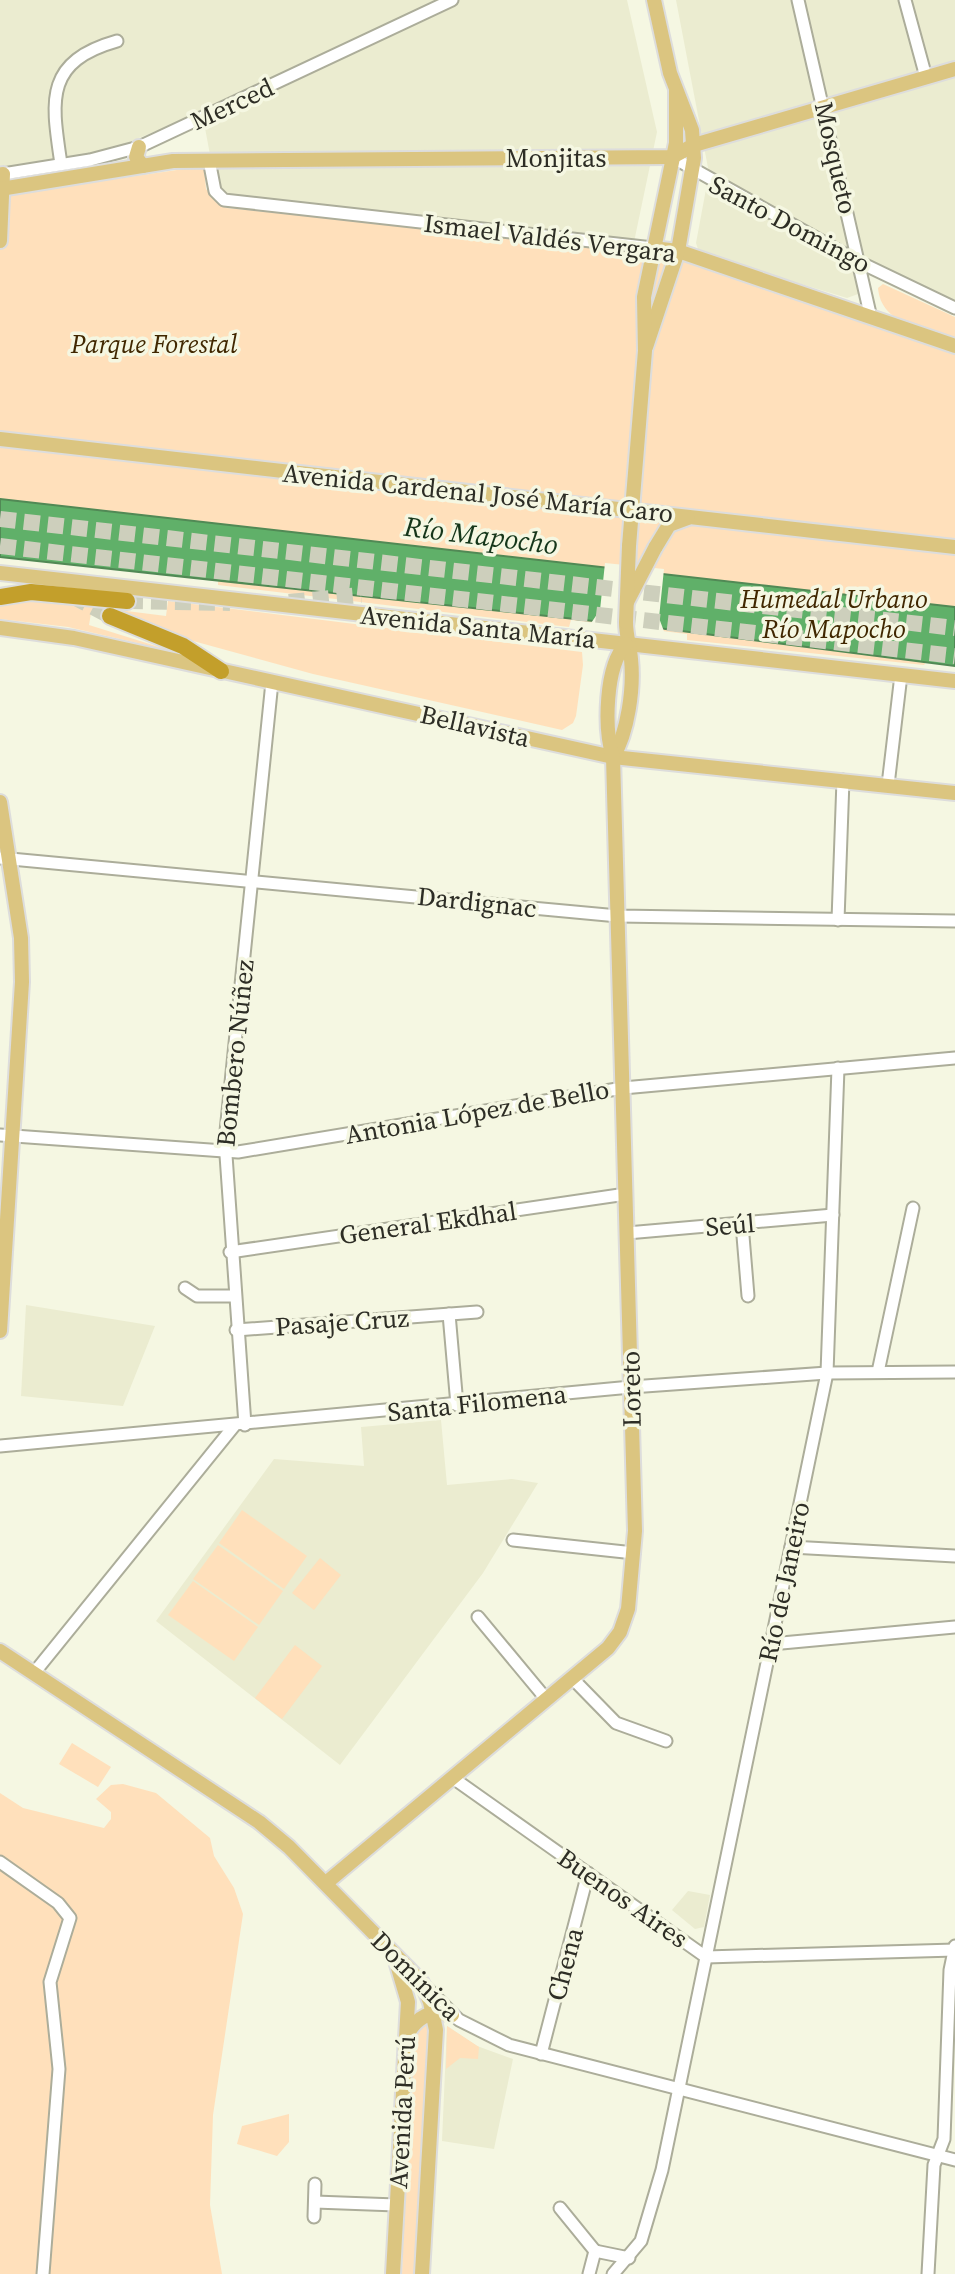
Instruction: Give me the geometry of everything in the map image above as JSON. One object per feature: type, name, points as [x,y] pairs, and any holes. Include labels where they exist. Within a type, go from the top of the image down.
[{"type":"highway","points":[[0,597],[43,592],[127,601]]},
{"type":"highway","points":[[110,616],[183,646],[221,671]]},
{"type":"main road","points":[[645,351],[678,251],[694,145],[689,120],[676,91],[654,0]]},
{"type":"main road","name":"Monjitas","points":[[143,166],[209,160],[672,157],[694,145],[955,69]]},
{"type":"main road","points":[[645,351],[643,305],[677,128],[676,91]]},
{"type":"main road","points":[[139,147],[136,157],[143,166]]},
{"type":"main road","points":[[0,241],[2,182],[143,166]]},
{"type":"main road","name":"Ismael Valdés Vergara","points":[[653,248],[678,251],[955,346]]},
{"type":"main road","name":"Loreto","points":[[326,1883],[608,1648],[620,1632],[631,1595],[634,1553],[631,1387],[613,757],[624,735],[632,661],[626,644],[630,510],[645,351]]},
{"type":"main road","name":"Avenida Cardenal José María Caro","points":[[0,439],[955,547]]},
{"type":"main road","points":[[627,602],[669,525],[693,516]]},
{"type":"main road","name":"Avenida Santa María","points":[[0,573],[955,681]]},
{"type":"main road","name":"Bellavista","points":[[0,628],[74,638],[613,757],[955,793]]},
{"type":"main road","points":[[0,802],[22,982],[6,1134],[0,1331]]},
{"type":"main road","name":"Dominica","points":[[2,1651],[244,1811],[289,1847],[422,1983]]},
{"type":"main road","name":"Avenida Perú","points":[[392,1954],[408,1994],[393,2274]]},
{"type":"main road","name":"Avenida Perú","points":[[422,1983],[436,2030],[422,2274]]},
{"type":"main road","points":[[406,2037],[418,2019],[433,2012],[452,2015]]},
{"type":"street","name":"Merced","points":[[2,182],[61,164],[139,147],[452,0]]},
{"type":"street","name":"Mosqueto","points":[[798,0],[871,318]]},
{"type":"street","points":[[905,0],[926,77]]},
{"type":"street","points":[[61,164],[53,109],[56,86],[78,59],[117,41]]},
{"type":"street","name":"Santo Domingo","points":[[672,157],[692,172],[859,262],[953,305]]},
{"type":"street","name":"Ismael Valdés Vergara","points":[[209,160],[215,191],[224,200],[653,248]]},
{"type":"street","points":[[888,785],[901,675]]},
{"type":"street","name":"Bombero Núñez","points":[[239,1426],[225,1153],[272,682]]},
{"type":"street","points":[[838,920],[843,780]]},
{"type":"street","name":"Dardignac","points":[[5,858],[618,916],[955,921]]},
{"type":"street","name":"Antonia López de Bello","points":[[6,1134],[225,1153],[623,1088],[955,1058]]},
{"type":"street","name":"Río de Janeiro","points":[[613,2274],[629,2258],[643,2235],[678,2089],[827,1373],[838,1068]]},
{"type":"street","name":"General Ekdhal","points":[[230,1252],[626,1194]]},
{"type":"street","points":[[878,1372],[913,1208]]},
{"type":"street","name":"Seúl","points":[[627,1233],[833,1215]]},
{"type":"street","points":[[742,1224],[748,1296]]},
{"type":"street","points":[[185,1288],[197,1296],[233,1296]]},
{"type":"street","name":"Pasaje Cruz","points":[[236,1330],[477,1312]]},
{"type":"street","points":[[449,1314],[457,1405]]},
{"type":"street","name":"Santa Filomena","points":[[0,1446],[631,1387],[827,1373],[955,1372]]},
{"type":"street","points":[[34,1673],[239,1426]]},
{"type":"street","points":[[513,1540],[634,1553]]},
{"type":"street","points":[[791,1547],[955,1556]]},
{"type":"street","points":[[478,1617],[547,1700]]},
{"type":"street","points":[[771,1644],[955,1627]]},
{"type":"street","points":[[573,1679],[616,1723],[666,1741]]},
{"type":"street","name":"Buenos Aires","points":[[453,1778],[706,1957],[954,1949]]},
{"type":"street","points":[[0,1862],[58,1903],[70,1918],[50,1982],[59,2069],[43,2274]]},
{"type":"street","name":"Chena","points":[[541,2054],[588,1873]]},
{"type":"street","points":[[928,2274],[934,2170],[944,2139],[954,1949]]},
{"type":"street","name":"Dominica","points":[[422,1983],[452,2015],[494,2039],[541,2054],[955,2160]]},
{"type":"street","points":[[314,2217],[315,2184]]},
{"type":"street","points":[[315,2202],[396,2205]]},
{"type":"street","points":[[560,2208],[595,2251],[629,2258]]},
{"type":"street","points":[[589,2274],[595,2251]]},
{"type":"shaded area","points":[[0,0],[627,0],[657,132],[634,242],[223,195],[217,192],[202,112],[105,152],[0,170]]},
{"type":"shaded area","points":[[676,0],[955,0],[955,302],[854,254],[861,293],[847,298],[703,254],[698,249],[696,243],[709,173]]},
{"type":"shaded area","name":"Humedal Urbano Río Mapocho","points":[[0,499],[955,607],[955,666],[658,628],[0,557]]},
{"type":"shaded area","points":[[26,1305],[155,1326],[123,1406],[21,1396]]},
{"type":"shaded area","points":[[441,1420],[447,1485],[512,1479],[538,1483],[483,1573],[340,1765],[156,1621],[274,1459],[364,1466],[361,1427]]},
{"type":"shaded area","points":[[688,1891],[710,1895],[704,1927],[695,1929],[672,1910]]},
{"type":"shaded area","points":[[447,2026],[477,2046],[513,2059],[494,2149],[442,2141]]},
{"type":"green space","name":"Parque Forestal","points":[[204,166],[206,189],[226,208],[529,237],[685,262],[955,355],[955,665],[926,662],[924,665],[687,640],[687,634],[571,620],[569,627],[218,585],[218,579],[0,557],[0,196]]},
{"type":"green space","points":[[883,284],[955,317],[955,340],[896,318],[881,300],[878,288]]},
{"type":"green space","points":[[16,597],[166,616],[168,601],[582,652],[576,716],[573,723],[562,730],[313,674],[91,613],[89,625],[172,651],[68,627],[0,619],[0,605]]},
{"type":"green space","points":[[242,1510],[307,1556],[284,1589],[219,1543]]},
{"type":"green space","points":[[218,1545],[283,1591],[259,1625],[193,1579]]},
{"type":"green space","points":[[320,1558],[341,1575],[314,1610],[292,1593]]},
{"type":"green space","points":[[193,1581],[258,1627],[234,1661],[168,1615]]},
{"type":"green space","points":[[295,1645],[322,1666],[282,1719],[255,1698]]},
{"type":"green space","points":[[72,1743],[111,1767],[98,1787],[59,1764]]},
{"type":"green space","points":[[123,1784],[156,1793],[210,1838],[214,1856],[234,1888],[243,1914],[213,2115],[210,2205],[222,2274],[0,2274],[0,1793],[23,1808],[104,1828],[111,1819],[111,1812],[96,1799],[111,1785]]},
{"type":"green space","points":[[432,2019],[421,2274],[402,2274],[411,2042],[414,2031]]},
{"type":"green space","points":[[447,2026],[479,2047],[478,2059],[460,2058],[446,2069]]},
{"type":"green space","points":[[289,2114],[289,2142],[277,2156],[237,2144],[242,2126]]},
{"type":"pier","points":[[605,563],[664,569],[659,618],[665,634],[589,626],[600,610]]},
{"type":"tunnel","points":[[0,519],[955,628]]},
{"type":"tunnel","points":[[0,546],[955,656]]},
{"type":"tunnel","points":[[289,602],[361,595]]},
{"type":"tunnel","points":[[72,596],[110,616]]},
{"type":"tunnel","points":[[127,601],[230,603]]},
{"type":"water label","name":"Río Mapocho","points":[[481,535]]}]
